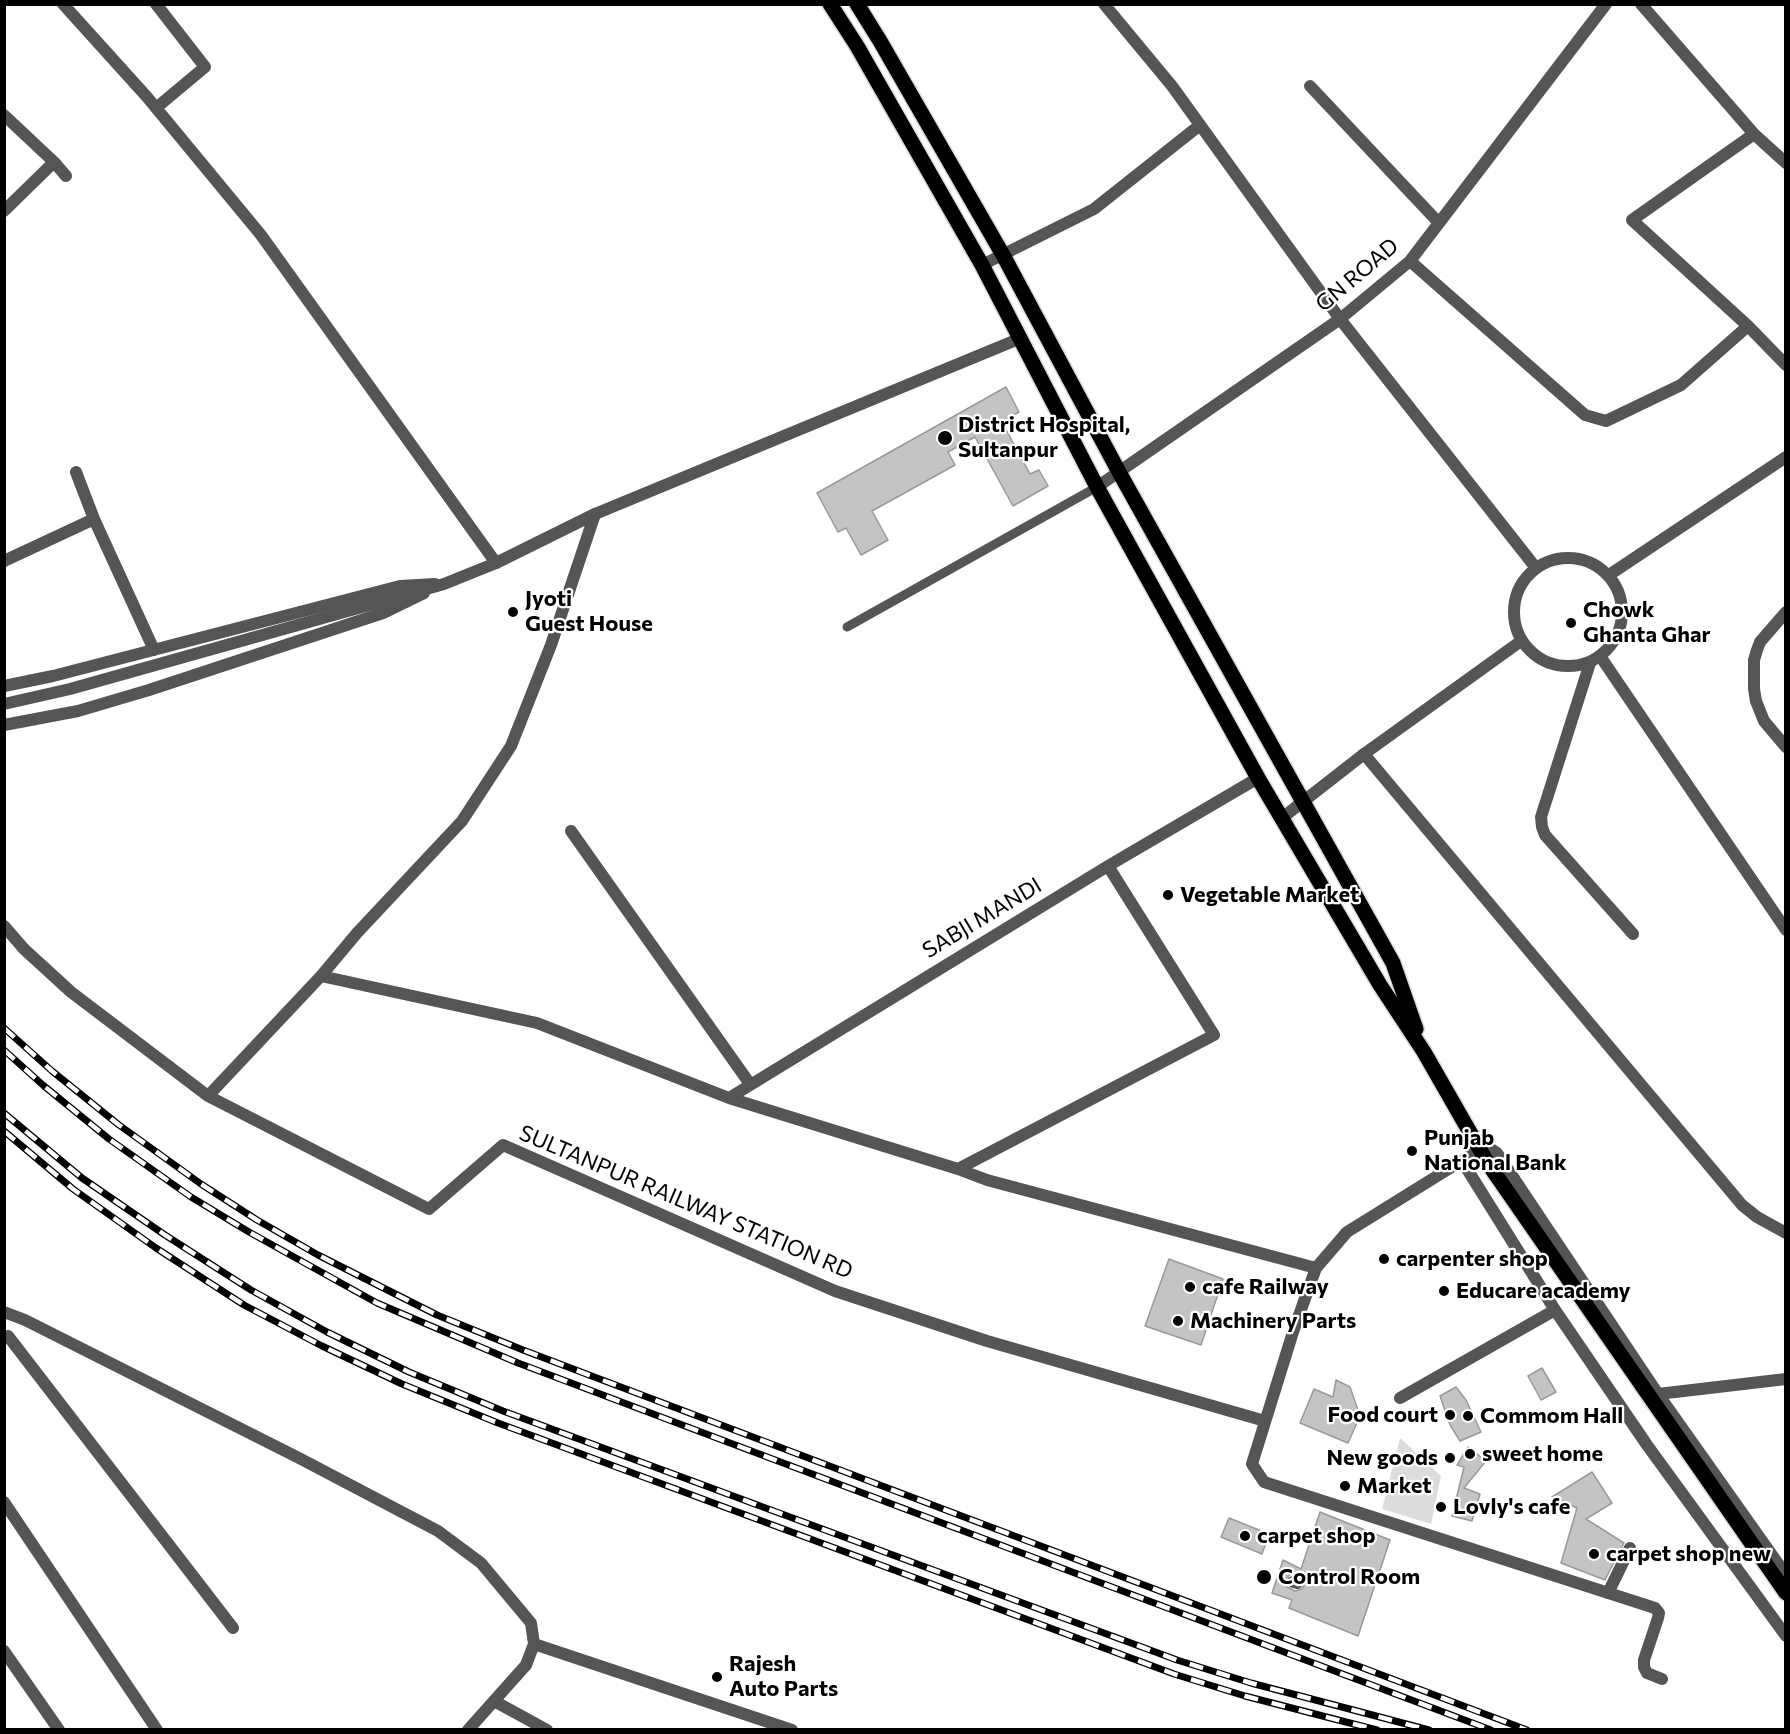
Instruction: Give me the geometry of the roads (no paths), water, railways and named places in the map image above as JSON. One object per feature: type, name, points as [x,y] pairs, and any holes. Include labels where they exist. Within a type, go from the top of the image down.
[{"type":"main road","points":[[830,4],[857,46],[982,265],[1097,487],[1258,778],[1380,985],[1424,1052],[1483,1156],[1785,1593]]},
{"type":"main road","points":[[857,4],[1003,255],[1119,472],[1393,963],[1424,1052]]},
{"type":"street","points":[[63,4],[156,108],[261,235],[496,563]]},
{"type":"street","points":[[156,4],[205,67],[156,108]]},
{"type":"street","points":[[1104,4],[1172,86],[1340,319],[1536,568]]},
{"type":"street","name":"GN ROAD","points":[[1097,487],[1340,319],[1410,261],[1606,4]]},
{"type":"street","points":[[1641,4],[1754,134],[1785,163]]},
{"type":"street","points":[[1310,86],[1439,223]]},
{"type":"street","points":[[4,115],[66,176]]},
{"type":"street","points":[[982,265],[1094,209],[1200,125]]},
{"type":"street","points":[[1754,134],[1632,220],[1748,326],[1785,366]]},
{"type":"street","points":[[4,212],[54,162]]},
{"type":"street","points":[[1410,261],[1585,415],[1606,421],[1681,385],[1748,326]]},
{"type":"street","points":[[4,725],[78,711],[215,669],[383,613],[444,584],[496,563],[596,513],[1021,338]]},
{"type":"street","points":[[1609,575],[1785,457]]},
{"type":"street","points":[[76,472],[94,519],[154,650]]},
{"type":"street","points":[[208,1096],[462,821],[511,746],[551,645],[596,513]]},
{"type":"street","points":[[4,561],[94,519]]},
{"type":"street","points":[[1560,558],[1587,560],[1609,575],[1621,598],[1622,624],[1610,648],[1595,659],[1564,667],[1539,659],[1521,641],[1513,615],[1519,589],[1536,568],[1560,558]]},
{"type":"street","points":[[4,686],[154,650],[400,586],[444,584]]},
{"type":"street","points":[[4,704],[70,689],[444,584]]},
{"type":"street","points":[[1785,612],[1760,642],[1754,660],[1754,689],[1764,721],[1785,747]]},
{"type":"street","points":[[1282,818],[1364,754],[1521,641]]},
{"type":"street","points":[[1595,659],[1785,930]]},
{"type":"street","points":[[1595,659],[1541,817],[1542,826],[1545,835],[1633,934]]},
{"type":"street","points":[[1364,754],[1742,1205],[1785,1233]]},
{"type":"street","name":"SABJI MANDI","points":[[729,1098],[1108,866],[1258,778]]},
{"type":"street","points":[[571,831],[750,1084]]},
{"type":"street","points":[[958,1169],[1214,1035],[1108,866]]},
{"type":"street","name":"SULTANPUR RAILWAY STATION RD","points":[[4,926],[24,949],[71,992],[208,1096],[429,1209],[503,1145],[835,1291],[987,1341],[1265,1421]]},
{"type":"street","points":[[321,976],[537,1023],[729,1098],[999,1183],[1316,1268]]},
{"type":"street","points":[[1662,1679],[1647,1672],[1644,1667],[1644,1660],[1659,1613],[1655,1608],[1264,1482],[1252,1464],[1293,1332],[1316,1268],[1347,1232],[1462,1161],[1483,1156],[1491,1149],[1497,1153],[1658,1394],[1785,1572]]},
{"type":"street","points":[[1462,1161],[1556,1310],[1647,1445],[1785,1636]]},
{"type":"street","points":[[1400,1398],[1556,1310]]},
{"type":"street","points":[[4,1312],[25,1320],[299,1458],[438,1531],[481,1563],[531,1623],[534,1644],[526,1665],[468,1730]]},
{"type":"street","points":[[25,1320],[6,1338],[233,1628]]},
{"type":"street","points":[[1658,1394],[1785,1379]]},
{"type":"street","points":[[4,1502],[157,1730]]},
{"type":"street","points":[[1608,1593],[1630,1548]]},
{"type":"street","points":[[534,1644],[792,1730]]},
{"type":"street","points":[[4,1651],[59,1730]]},
{"type":"street","points":[[494,1701],[548,1730]]},
{"type":"lane","points":[[847,627],[1097,487]]},
{"type":"railway","points":[[4,1028],[52,1071],[119,1125],[201,1184],[318,1255],[437,1315],[523,1350],[1527,1730]]},
{"type":"railway","points":[[4,1050],[109,1139],[191,1197],[377,1303],[518,1363],[1491,1730]]},
{"type":"railway","points":[[4,1113],[82,1178],[251,1290],[327,1332],[409,1372],[503,1411],[1177,1660],[1251,1683],[1429,1730]]},
{"type":"railway","points":[[4,1131],[73,1189],[156,1248],[244,1305],[402,1384],[498,1423],[1174,1674],[1245,1696],[1377,1730]]},
{"type":"place","name":"District Hospital, Sultanpur","points":[[945,438]]},
{"type":"place","name":"Jyoti Guest House","points":[[513,612]]},
{"type":"place","name":"Chowk Ghanta Ghar","points":[[1571,623]]},
{"type":"place","name":"Vegetable Market","points":[[1168,895]]},
{"type":"place","name":"Punjab National Bank","points":[[1412,1151]]},
{"type":"place","name":"carpenter shop","points":[[1384,1259]]},
{"type":"place","name":"cafe Railway","points":[[1190,1287]]},
{"type":"place","name":"Educare academy","points":[[1444,1291]]},
{"type":"place","name":"Machinery Parts","points":[[1178,1321]]},
{"type":"place","name":"Food court","points":[[1450,1415]]},
{"type":"place","name":"Commom Hall","points":[[1468,1416]]},
{"type":"place","name":"sweet home","points":[[1470,1454]]},
{"type":"place","name":"New goods","points":[[1450,1458]]},
{"type":"place","name":"Market","points":[[1345,1486]]},
{"type":"place","name":"Lovly's cafe","points":[[1441,1507]]},
{"type":"place","name":"carpet shop","points":[[1245,1536]]},
{"type":"place","name":"carpet shop new","points":[[1594,1554]]},
{"type":"place","name":"Control Room","points":[[1264,1577]]},
{"type":"place","name":"Rajesh Auto Parts","points":[[717,1677]]}]
